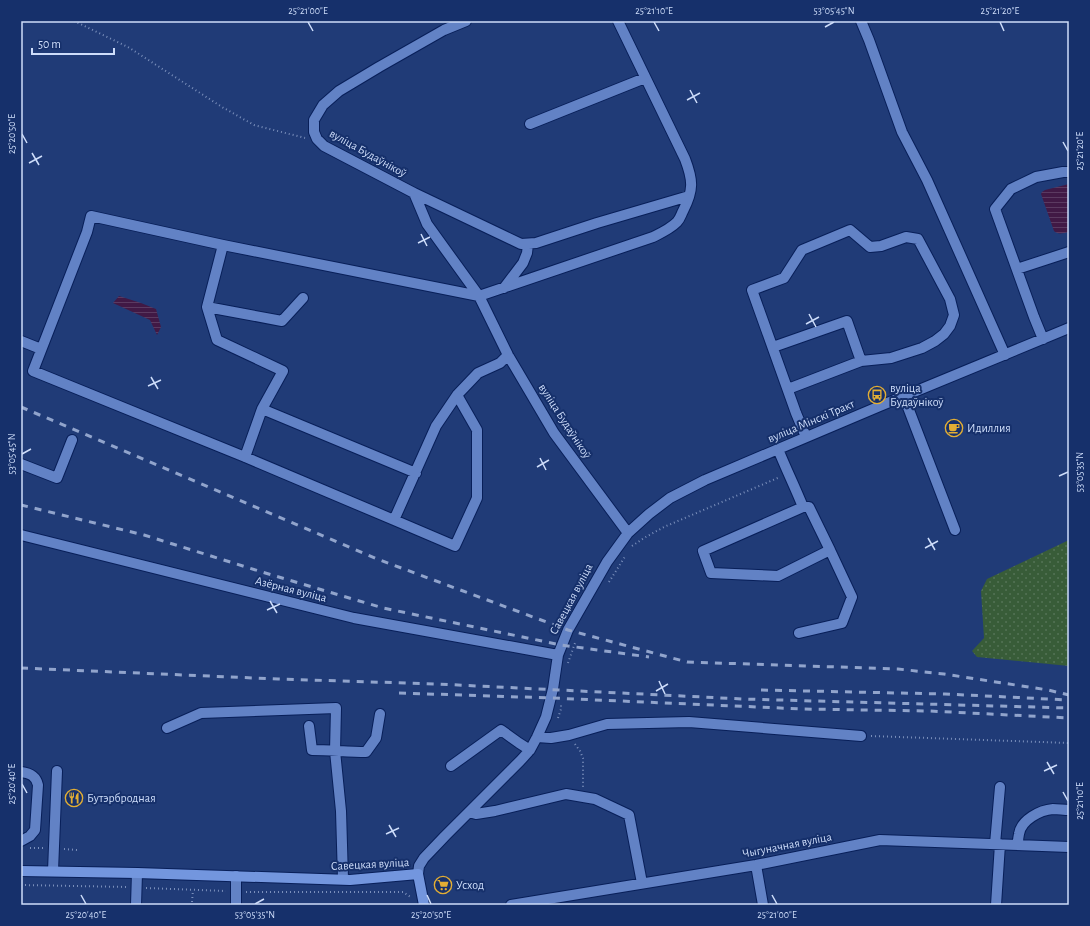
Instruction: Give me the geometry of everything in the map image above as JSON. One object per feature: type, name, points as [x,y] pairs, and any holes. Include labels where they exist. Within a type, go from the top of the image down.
[{"type":"main road","name":"Савецкая вуліца","points":[[21,871],[343,879],[418,874]]},
{"type":"main road","points":[[418,874],[424,905]]},
{"type":"street","name":"вуліца Будаўнікоў","points":[[466,21],[444,30],[379,66],[339,91],[323,105],[314,120],[314,132],[317,139],[324,146],[414,193],[427,224],[480,296],[508,355],[554,434],[628,533]]},
{"type":"street","points":[[861,21],[902,132],[927,180],[1005,355]]},
{"type":"street","points":[[457,395],[477,430],[478,498],[455,546],[245,457],[33,371],[87,232],[91,216],[223,245],[480,296],[653,237],[667,230],[678,221],[687,204],[691,188],[690,174],[685,159],[620,23]]},
{"type":"street","points":[[530,124],[645,78]]},
{"type":"street","points":[[1043,339],[995,209],[1011,189],[1036,177],[1069,172]]},
{"type":"street","points":[[414,193],[521,244],[536,243],[597,223],[689,196]]},
{"type":"street","points":[[788,389],[861,361],[891,358],[922,348],[944,334],[950,326],[954,315],[950,299],[918,239],[906,237],[881,246],[870,247],[850,230],[802,250],[784,278],[752,290],[773,347],[788,389],[806,438]]},
{"type":"street","points":[[504,288],[523,263],[527,253],[528,244]]},
{"type":"street","points":[[223,245],[207,307],[217,340],[283,371],[262,409],[245,457]]},
{"type":"street","points":[[1017,269],[1069,252]]},
{"type":"street","points":[[207,307],[282,322],[303,298]]},
{"type":"street","points":[[773,347],[847,321],[861,361]]},
{"type":"street","name":"вуліца Мінскі Тракт","points":[[607,562],[628,533],[649,514],[670,498],[705,480],[1069,328]]},
{"type":"street","points":[[21,341],[42,349]]},
{"type":"street","points":[[394,520],[436,426],[457,395],[478,373],[500,363],[508,355]]},
{"type":"street","points":[[904,396],[955,530]]},
{"type":"street","points":[[262,409],[416,473]]},
{"type":"street","points":[[21,464],[57,478],[72,440]]},
{"type":"street","points":[[778,449],[803,507]]},
{"type":"street","points":[[799,633],[842,623],[852,597],[810,507],[803,507],[703,551],[711,573],[778,576],[830,550]]},
{"type":"street","name":"Азёрная вуліца","points":[[21,535],[354,618],[558,655]]},
{"type":"street","name":"Савецкая вуліца","points":[[418,874],[419,866],[424,858],[530,750],[546,717],[552,698],[558,655],[568,630],[607,562]]},
{"type":"street","points":[[167,728],[202,713],[336,708],[335,751],[341,811],[343,879]]},
{"type":"street","points":[[309,726],[312,750],[366,752],[376,738],[380,714]]},
{"type":"street","points":[[537,738],[551,738],[569,735],[607,724],[688,722],[862,736]]},
{"type":"street","points":[[451,766],[501,730],[518,744],[530,750]]},
{"type":"street","points":[[53,871],[57,771]]},
{"type":"street","points":[[21,772],[32,775],[38,786],[35,830],[30,836],[21,841]]},
{"type":"street","points":[[996,905],[1000,787]]},
{"type":"street","points":[[469,812],[476,814],[495,811],[566,794],[595,799],[628,815],[642,883]]},
{"type":"street","points":[[1018,844],[1019,833],[1024,825],[1033,816],[1042,811],[1054,809],[1069,810]]},
{"type":"street","name":"Чыгуначная вуліца","points":[[512,905],[756,865],[880,840],[1069,847]]},
{"type":"street","points":[[756,865],[763,905]]},
{"type":"street","points":[[136,905],[137,873]]},
{"type":"street","points":[[236,876],[236,905]]},
{"type":"path","points":[[74,21],[128,47],[254,125],[306,138],[317,139]]},
{"type":"path","points":[[632,547],[644,538],[664,527],[788,474]]},
{"type":"path","points":[[608,583],[628,553]]},
{"type":"path","points":[[566,669],[576,640]]},
{"type":"path","points":[[551,738],[562,698]]},
{"type":"path","points":[[569,735],[583,758],[582,797]]},
{"type":"path","points":[[862,736],[1069,743]]},
{"type":"path","points":[[21,885],[110,888],[136,887],[236,892],[403,892],[411,898],[414,905]]},
{"type":"path","points":[[192,902],[193,890]]},
{"type":"green space","points":[[1069,540],[1069,666],[977,657],[972,651],[984,638],[981,591],[987,579]]},
{"type":"shaded area","points":[[1069,184],[1069,232],[1057,233],[1054,231],[1041,194],[1045,190]]},
{"type":"shaded area","points":[[119,296],[156,309],[161,327],[157,335],[150,320],[113,303]]},
{"type":"railway","points":[[21,407],[377,559],[568,630],[687,662],[898,669],[944,674],[1048,690],[1069,695]]},
{"type":"railway","points":[[21,505],[144,535],[383,608],[561,645],[649,657]]},
{"type":"railway","points":[[21,668],[437,684],[743,699],[1069,708]]},
{"type":"railway","points":[[761,690],[945,694],[1069,700]]},
{"type":"railway","points":[[399,693],[803,709],[930,711],[1069,718]]},
{"type":"place","name":"вуліца Будаўнікоў","points":[[877,395]]},
{"type":"place","name":"Идиллия","points":[[954,428]]},
{"type":"place","name":"Бутэрбродная","points":[[74,798]]},
{"type":"place","name":"Усход","points":[[443,885]]}]
